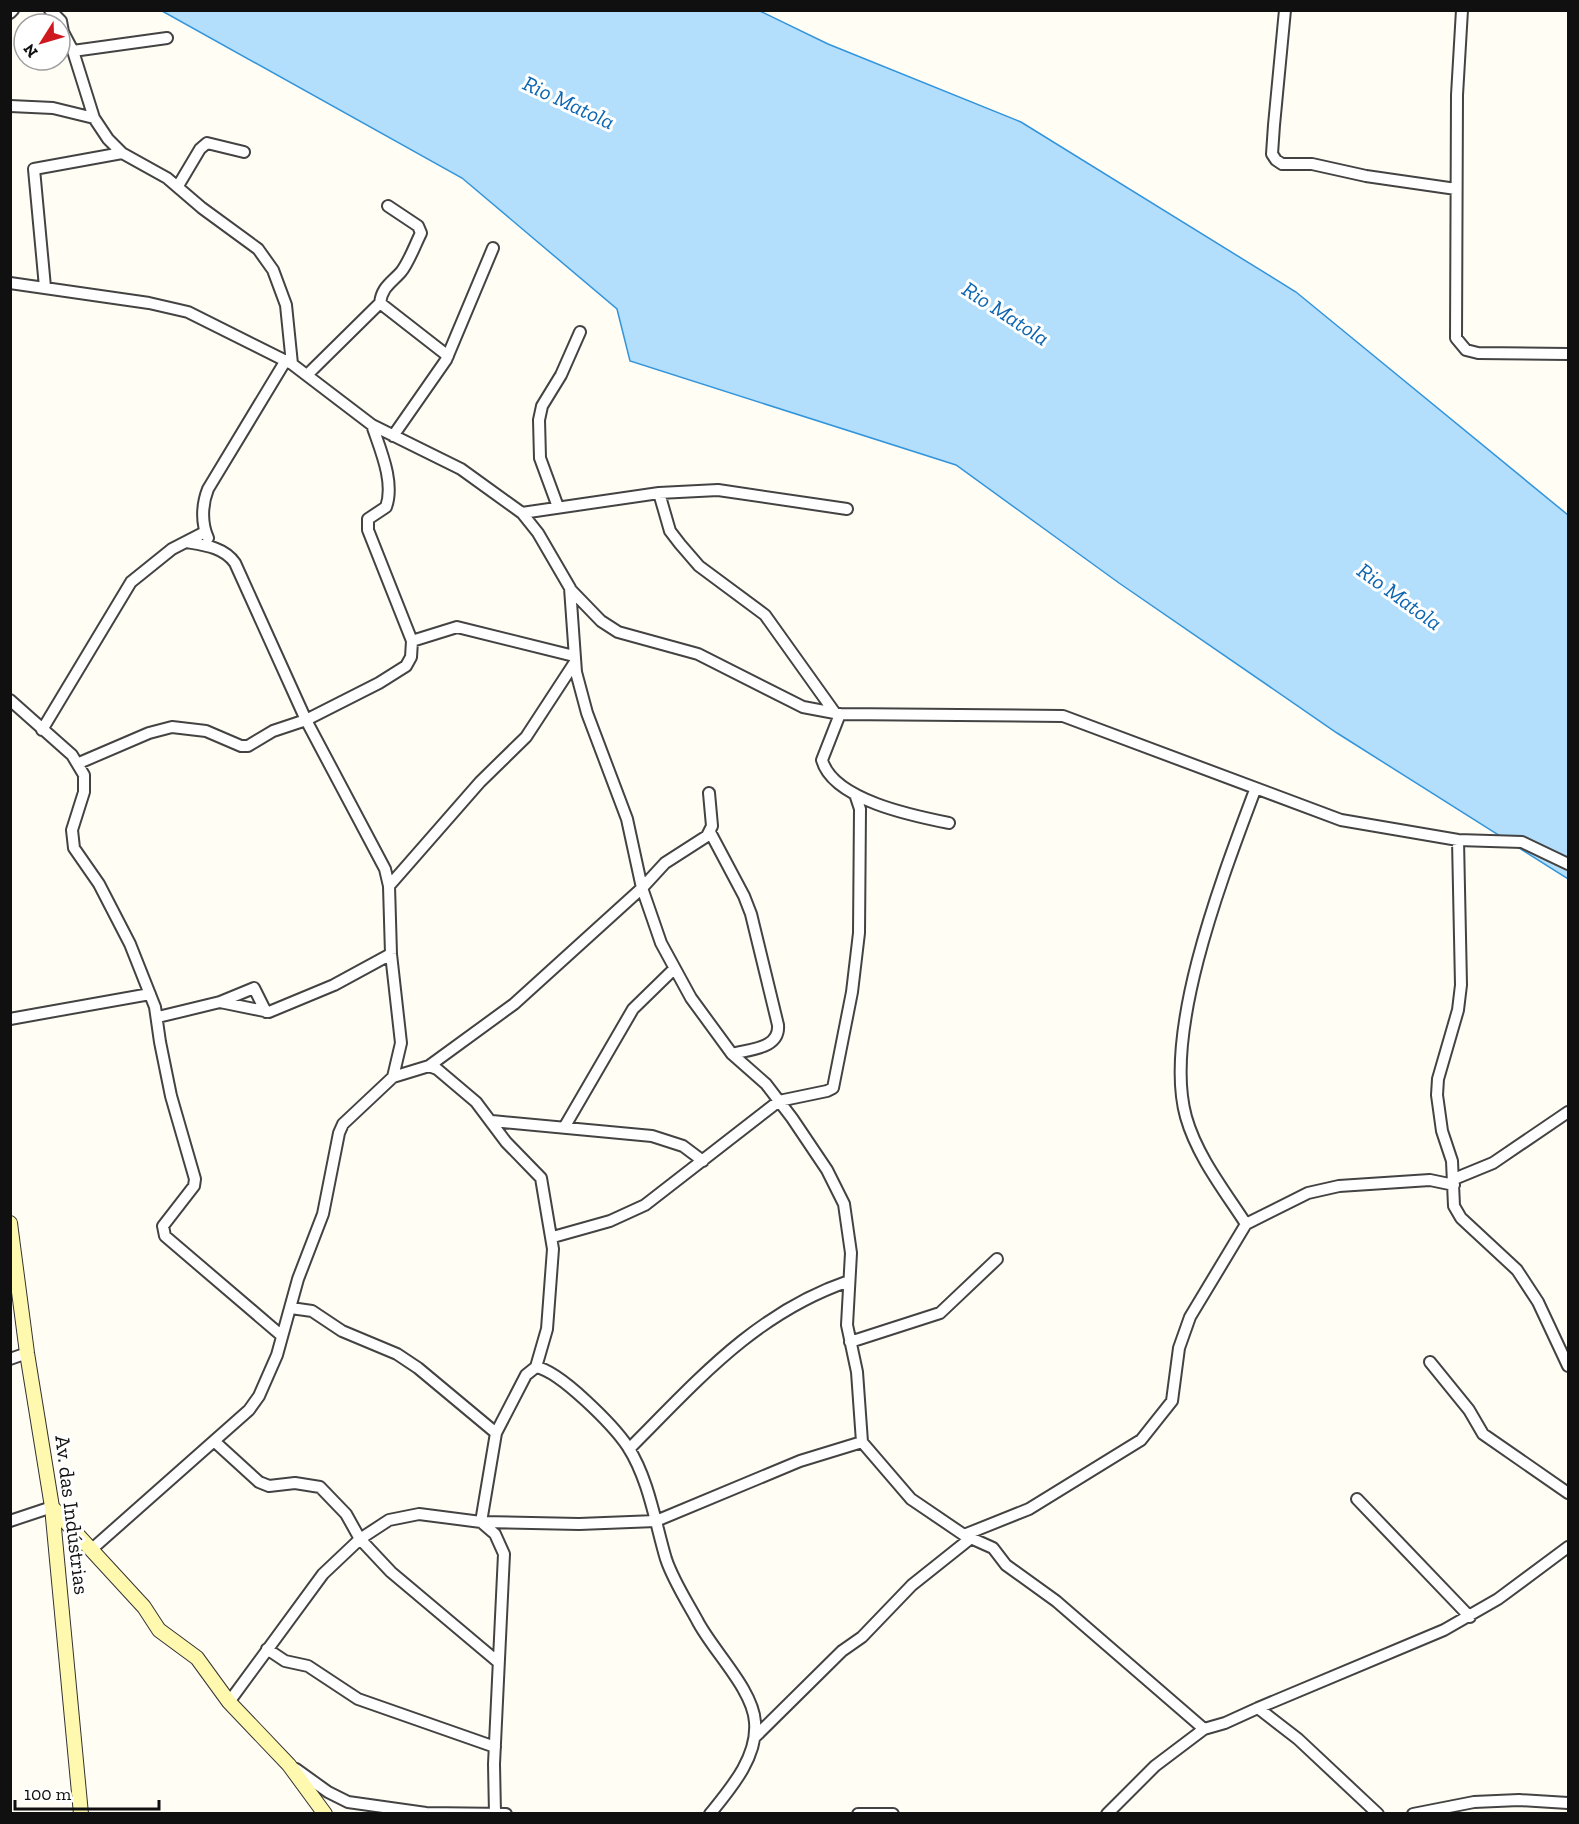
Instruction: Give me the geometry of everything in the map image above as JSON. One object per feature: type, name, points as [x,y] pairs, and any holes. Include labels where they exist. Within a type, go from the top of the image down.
[{"type":"street","points":[[50,10],[61,21],[94,118],[122,153],[178,186],[258,249],[273,270],[286,305],[289,362],[208,489],[203,502],[205,532],[212,547]]},
{"type":"street","points":[[1285,10],[1272,154],[1276,160],[1282,164],[1312,164],[1366,176],[1456,189]]},
{"type":"street","points":[[1462,10],[1457,95],[1456,338],[1459,344],[1478,353],[1569,354]]},
{"type":"street","points":[[73,51],[167,38]]},
{"type":"street","points":[[10,106],[53,108],[94,118]]},
{"type":"street","points":[[178,186],[200,149],[207,143],[244,152]]},
{"type":"street","points":[[45,287],[34,169],[122,153]]},
{"type":"street","points":[[307,375],[380,303],[388,282],[402,271],[421,233],[417,226],[388,206]]},
{"type":"street","points":[[393,436],[447,356],[493,248]]},
{"type":"street","points":[[10,283],[149,303],[188,312],[289,362],[372,425],[461,469],[522,513],[538,533],[570,588],[601,621],[618,632],[699,654],[803,707],[838,713],[1063,716],[1218,773],[1255,790],[1341,820],[1458,840],[1522,842],[1569,864]]},
{"type":"street","points":[[380,303],[447,356]]},
{"type":"street","points":[[558,507],[540,458],[539,420],[542,406],[561,375],[580,332]]},
{"type":"street","points":[[79,763],[149,733],[172,727],[206,731],[244,747],[273,731],[306,720],[379,683],[406,666],[411,657],[412,641],[368,530],[368,519],[386,507],[388,497],[386,473],[372,425]]},
{"type":"street","points":[[522,513],[659,493],[728,491],[771,500],[806,502],[847,510]]},
{"type":"street","points":[[659,493],[670,531],[680,544],[699,566],[765,615],[838,713]]},
{"type":"street","points":[[42,730],[103,625],[118,606],[126,588],[158,559],[205,532]]},
{"type":"street","points":[[186,542],[212,547],[228,554],[235,563],[306,720],[385,869],[389,886],[391,954],[400,1043],[393,1077]]},
{"type":"street","points":[[570,588],[575,659],[587,713],[627,819],[642,888],[661,943],[674,969],[732,1054],[766,1084],[827,1170],[844,1204],[849,1230],[848,1325],[857,1372],[862,1442],[912,1499],[968,1536],[993,1548],[1006,1565],[1056,1601],[1204,1729]]},
{"type":"street","points":[[412,641],[457,627],[575,659]]},
{"type":"street","points":[[389,886],[480,782],[526,737],[575,659]]},
{"type":"street","points":[[10,700],[79,763],[85,783],[72,830],[74,848],[99,884],[130,944],[158,1017],[160,1042],[171,1096],[195,1179],[194,1186],[163,1226],[165,1236],[282,1336]]},
{"type":"street","points":[[838,713],[822,760],[825,768],[834,778],[855,794],[898,812],[949,823]]},
{"type":"street","points":[[1246,1224],[1195,1140],[1186,1115],[1180,1075],[1190,992],[1236,841],[1255,790]]},
{"type":"street","points":[[708,793],[710,832],[751,914],[778,1025],[777,1036],[771,1044],[732,1054]]},
{"type":"street","points":[[553,1238],[596,1226],[638,1209],[778,1101],[827,1092],[835,1082],[852,992],[859,933],[860,808],[855,794]]},
{"type":"street","points":[[92,1549],[249,1410],[259,1396],[282,1336],[298,1279],[323,1214],[334,1167],[337,1142],[343,1124],[393,1077],[429,1066],[514,1004],[642,888],[665,863],[710,832]]},
{"type":"street","points":[[1458,840],[1461,985],[1458,1010],[1438,1080],[1437,1095],[1442,1131],[1452,1161],[1456,1212],[1516,1270],[1538,1302],[1569,1366]]},
{"type":"street","points":[[220,1002],[266,1012],[281,1009],[334,985],[391,954]]},
{"type":"street","points":[[565,1126],[633,1009],[674,969]]},
{"type":"street","points":[[158,1017],[220,1002],[254,988],[266,1012]]},
{"type":"street","points":[[10,1019],[150,994]]},
{"type":"street","points":[[429,1066],[451,1079],[492,1121],[506,1142],[541,1178],[553,1238],[546,1329],[536,1367],[526,1375],[496,1433],[481,1522]]},
{"type":"street","points":[[710,1814],[733,1787],[755,1737],[842,1651],[862,1637],[912,1585],[968,1536],[1029,1509],[1141,1440],[1172,1401],[1179,1348],[1190,1317],[1246,1224],[1308,1193],[1339,1186],[1430,1180],[1454,1182],[1493,1163],[1569,1112]]},
{"type":"street","points":[[492,1121],[565,1126],[671,1140],[703,1161]]},
{"type":"street","name":"Av. das Indústrias","points":[[10,1223],[27,1353],[52,1507],[81,1814]]},
{"type":"street","points":[[850,1342],[940,1313],[997,1259]]},
{"type":"street","points":[[629,1449],[740,1340],[786,1308],[849,1281]]},
{"type":"street","points":[[291,1308],[312,1311],[342,1331],[397,1354],[418,1368],[496,1433]]},
{"type":"street","points":[[10,1359],[27,1353]]},
{"type":"street","points":[[1430,1362],[1469,1410],[1483,1434],[1569,1494]]},
{"type":"street","points":[[536,1367],[557,1377],[595,1410],[629,1449],[656,1521],[671,1570],[707,1639],[752,1705],[755,1716],[755,1737]]},
{"type":"street","points":[[214,1441],[259,1482],[269,1486],[295,1483],[320,1487],[346,1514],[360,1539],[392,1572],[498,1662]]},
{"type":"street","points":[[229,1702],[305,1595],[323,1574],[360,1539],[380,1524],[403,1516],[438,1514],[481,1522],[579,1524],[656,1521],[800,1461],[862,1442]]},
{"type":"street","points":[[1357,1499],[1470,1617]]},
{"type":"street","points":[[10,1521],[52,1507],[144,1607],[159,1630],[197,1658],[229,1702],[289,1765],[325,1814]]},
{"type":"street","points":[[289,1765],[328,1792],[348,1802],[426,1813],[499,1813],[495,1747],[504,1554],[495,1534],[481,1522]]},
{"type":"street","points":[[1107,1814],[1155,1766],[1204,1729],[1225,1723],[1444,1630],[1470,1617],[1569,1547]]},
{"type":"street","points":[[267,1649],[285,1661],[308,1666],[358,1699],[495,1747]]},
{"type":"street","points":[[1258,1708],[1298,1738],[1378,1814]]},
{"type":"street","points":[[755,1716],[770,1722]]},
{"type":"street","points":[[1413,1814],[1474,1802],[1519,1800],[1569,1803]]},
{"type":"street","points":[[858,1814],[893,1814]]},
{"type":"water","name":"Rio Matola","points":[[162,11],[760,11],[828,44],[1021,122],[1296,292],[1568,515],[1568,879],[1337,733],[1119,583],[956,465],[630,361],[617,309],[462,178]]}]
